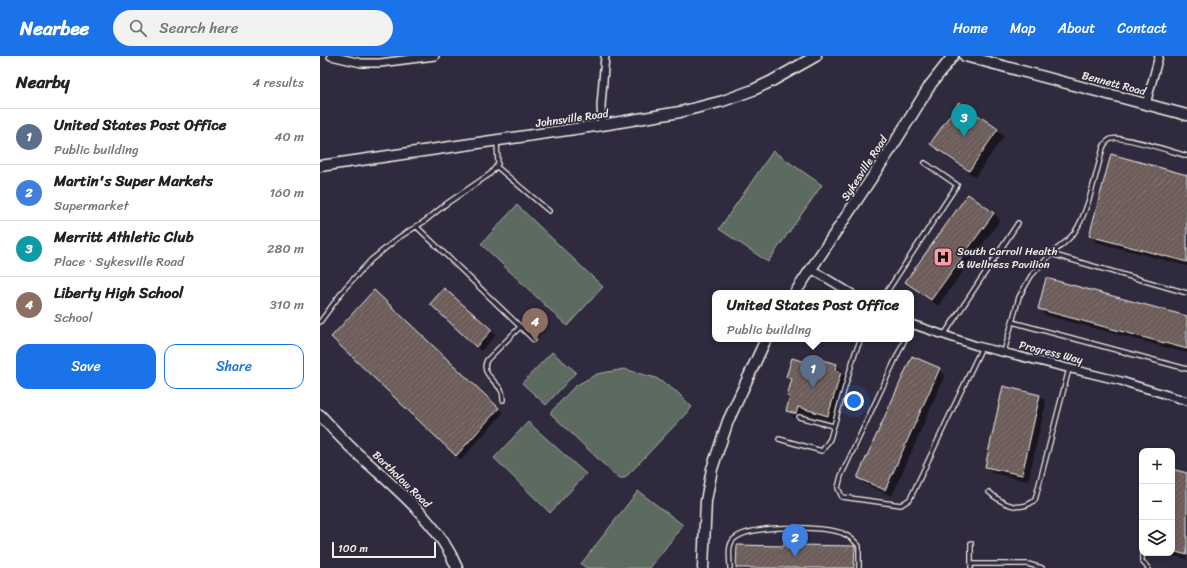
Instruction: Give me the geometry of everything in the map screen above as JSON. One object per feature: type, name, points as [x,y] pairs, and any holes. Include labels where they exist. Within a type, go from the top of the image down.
[{"type":"street","points":[[331,56],[361,63],[380,64],[432,56]]},
{"type":"street","points":[[602,126],[602,94],[605,56]]},
{"type":"street","name":"Johnsville Road","points":[[320,166],[602,126],[680,112],[723,101],[770,82],[816,56]]},
{"type":"street","name":"Sykesville Road","points":[[797,290],[889,152],[931,84],[953,56]]},
{"type":"street","name":"Bennett Road","points":[[965,56],[1187,115]]},
{"type":"street","points":[[1146,104],[1159,56]]},
{"type":"street","points":[[811,268],[846,290]]},
{"type":"street","name":"Progress Way","points":[[914,326],[982,347],[1069,367],[1142,386],[1187,400]]},
{"type":"street","points":[[703,568],[706,501],[714,462],[728,420],[765,342]]},
{"type":"street","name":"Bartholow Road","points":[[320,415],[358,454],[418,510],[437,533],[457,568]]},
{"type":"lane","points":[[1004,352],[1019,297],[1025,286],[1051,254],[1074,233],[1078,227],[1084,213],[1103,148],[1107,142],[1116,138],[1133,141],[1187,156]]},
{"type":"lane","points":[[320,322],[345,288],[371,260],[398,238],[490,174],[497,167],[499,158],[497,141]]},
{"type":"lane","points":[[888,290],[957,185],[926,163]]},
{"type":"lane","points":[[497,167],[549,211]]},
{"type":"lane","points":[[944,335],[1018,223]]},
{"type":"lane","points":[[416,226],[534,340]]},
{"type":"lane","points":[[1051,254],[1187,293]]},
{"type":"lane","points":[[1012,322],[1187,369]]},
{"type":"lane","points":[[503,400],[502,392],[484,369],[485,364],[487,360],[520,327]]},
{"type":"lane","points":[[779,440],[822,451],[830,438],[861,342]]},
{"type":"lane","points":[[904,342],[841,476],[838,488],[842,497],[901,505],[910,499],[982,347]]},
{"type":"lane","points":[[990,492],[1006,505],[1027,505],[1035,500],[1069,367]]},
{"type":"lane","points":[[799,417],[833,426]]},
{"type":"lane","points":[[730,568],[730,547],[731,542],[735,538],[742,534],[774,528],[814,528],[829,530],[850,537],[859,546],[859,568]]},
{"type":"lane","points":[[971,543],[971,566],[1028,564],[1042,568]]},
{"type":"lane","points":[[1142,556],[1142,561],[1148,568]]},
{"type":"green space","points":[[773,151],[822,185],[768,262],[719,229]]},
{"type":"green space","points":[[517,205],[603,287],[567,326],[481,244]]},
{"type":"green space","points":[[552,352],[576,372],[546,405],[522,383]]},
{"type":"green space","points":[[624,369],[656,378],[677,392],[692,407],[625,478],[618,478],[550,413],[575,386],[597,374]]},
{"type":"green space","points":[[528,422],[586,474],[550,513],[494,458]]},
{"type":"green space","points":[[638,491],[683,525],[650,568],[586,568],[581,564]]},
{"type":"building","points":[[959,102],[998,129],[969,171],[930,144]]},
{"type":"building","points":[[1111,154],[1187,175],[1187,262],[1089,236]]},
{"type":"building","points":[[968,194],[994,213],[931,300],[905,282]]},
{"type":"building","points":[[1046,278],[1187,316],[1187,349],[1038,309]]},
{"type":"building","points":[[444,288],[492,330],[476,347],[430,304]]},
{"type":"building","points":[[374,290],[499,408],[456,456],[331,337]]},
{"type":"building","points":[[912,356],[940,368],[885,490],[857,478]]},
{"type":"building","points":[[811,357],[837,364],[835,370],[841,372],[828,416],[798,407],[796,414],[786,411],[790,397],[787,396],[792,379],[786,377],[792,358],[809,363]]},
{"type":"building","points":[[1003,386],[1040,395],[1022,475],[985,467]]},
{"type":"building","points":[[1175,470],[1187,473],[1187,555],[1175,552]]},
{"type":"building","points":[[784,534],[796,534],[796,545],[855,546],[854,568],[736,568],[737,545],[784,546]]},
{"type":"place","name":"Merritt Athletic Club","points":[[964,137]]},
{"type":"place","name":"South Carroll Health & Wellness Pavilion","points":[[943,257]]},
{"type":"place","name":"Liberty High School","points":[[535,341]]},
{"type":"place","name":"United States Post Office","points":[[813,388]]},
{"type":"place","name":"Martin's Super Markets","points":[[795,557]]}]
